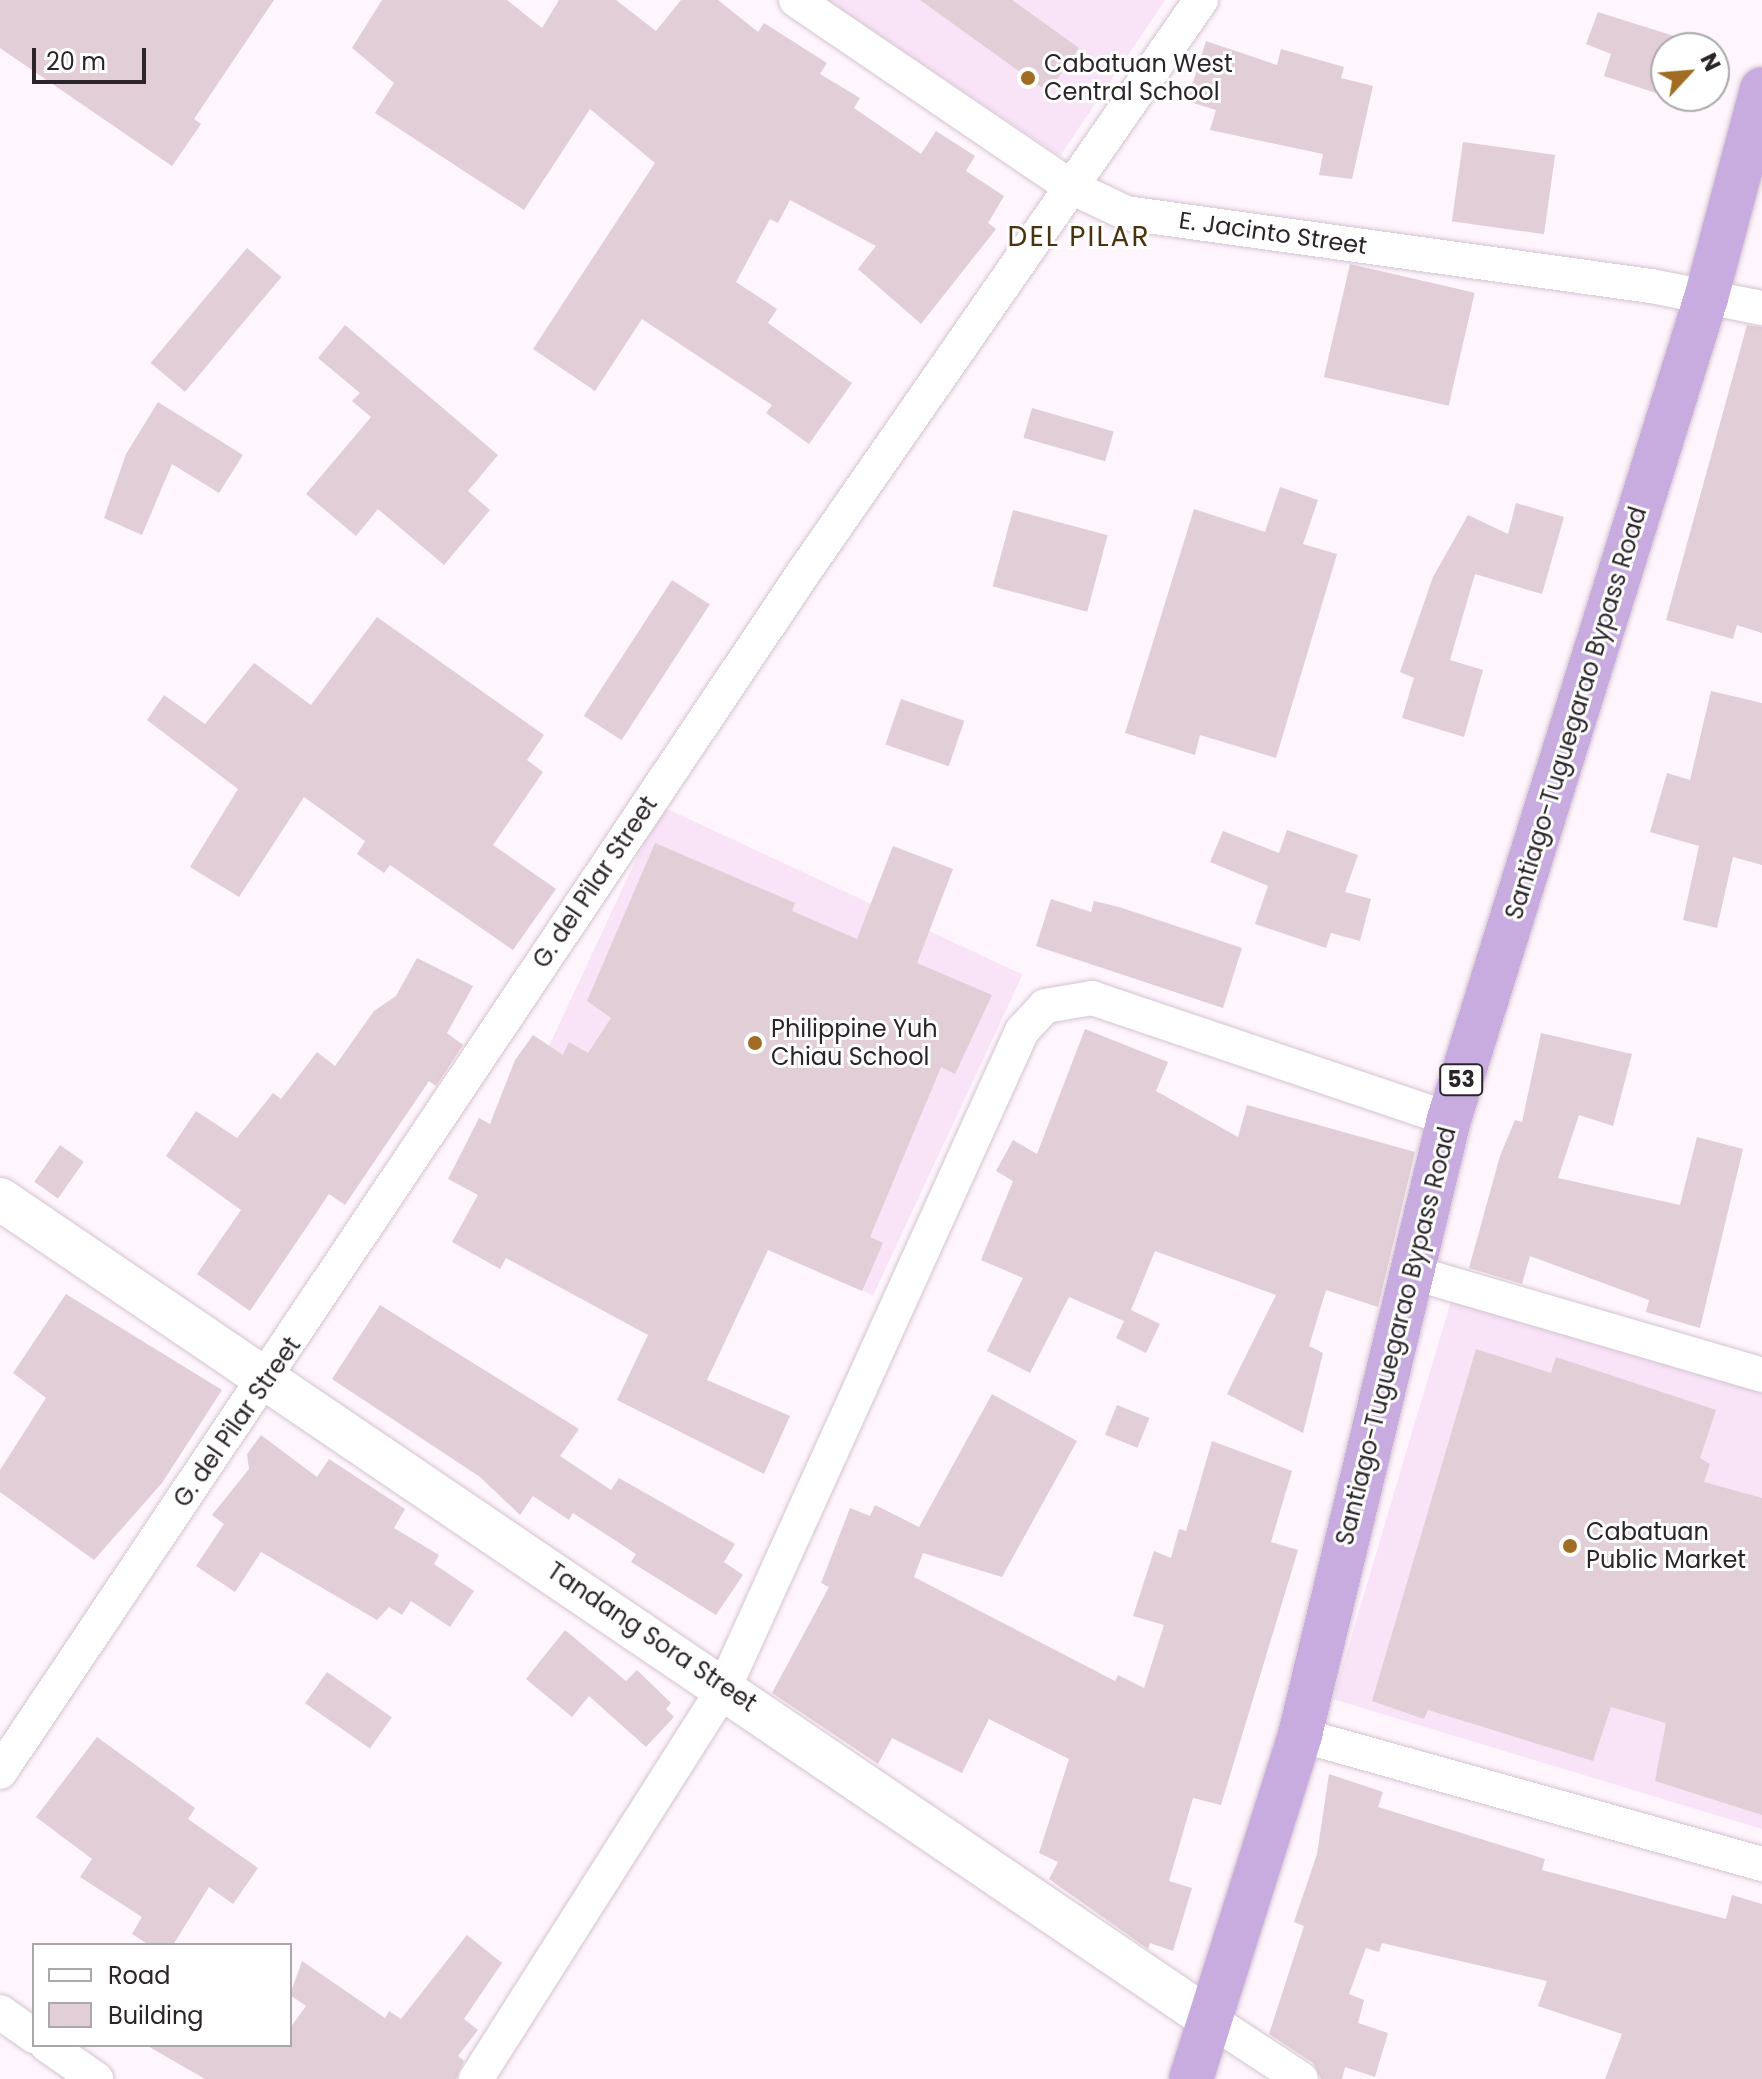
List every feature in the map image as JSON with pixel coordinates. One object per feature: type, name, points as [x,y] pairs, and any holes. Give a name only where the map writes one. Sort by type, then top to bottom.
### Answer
[{"type":"highway","name":"Santiago-Tuguegarao Bypass Road","points":[[1191,2079],[1300,1735],[1407,1271],[1449,1119],[1706,298],[1762,89]]},
{"type":"street","name":"E. Jacinto Street","points":[[796,0],[1073,188],[1126,213],[1762,308]]},
{"type":"street","name":"G. del Pilar Street","points":[[0,1772],[267,1381],[779,608],[1201,0]]},
{"type":"street","points":[[476,2079],[725,1686],[1022,1031],[1045,1006],[1092,998],[1449,1119]]},
{"type":"street","name":"Tandang Sora Street","points":[[0,1199],[725,1686],[1301,2079]]},
{"type":"street","points":[[1407,1271],[1762,1375]]},
{"type":"street","points":[[1300,1735],[1762,1864]]},
{"type":"street","points":[[0,2012],[32,2035]]},
{"type":"street","points":[[50,2047],[96,2079]]},
{"type":"shaded area","name":"Cabatuan West Central School","points":[[827,0],[1165,0],[1060,156]]},
{"type":"shaded area","name":"Philippine Yuh Chiau School","points":[[661,806],[1023,975],[873,1295],[511,1127]]},
{"type":"shaded area","name":"Cabatuan Public Market","points":[[1451,1301],[1762,1393],[1762,1829],[1333,1699]]},
{"type":"building","points":[[0,0],[274,0],[194,119],[201,124],[172,166],[0,48]]},
{"type":"building","points":[[382,0],[507,0],[542,28],[559,0],[616,0],[656,31],[681,0],[718,0],[758,32],[764,23],[827,63],[820,74],[860,98],[854,108],[921,154],[936,131],[975,156],[966,171],[1004,196],[988,223],[996,229],[921,324],[858,269],[876,246],[790,200],[778,223],[770,219],[736,282],[777,309],[768,323],[852,383],[809,444],[766,413],[772,405],[642,319],[595,391],[533,349],[655,163],[590,109],[524,210],[375,113],[394,83],[352,48]]},
{"type":"building","points":[[920,0],[1012,0],[1079,48],[1048,92]]},
{"type":"building","points":[[1598,12],[1661,32],[1650,32],[1650,91],[1604,76],[1611,54],[1586,44]]},
{"type":"building","points":[[1206,41],[1277,65],[1281,49],[1344,67],[1341,78],[1373,86],[1352,179],[1319,175],[1323,154],[1210,130],[1216,110],[1187,101]]},
{"type":"building","points":[[1463,142],[1555,155],[1544,234],[1452,221]]},
{"type":"building","points":[[247,248],[281,277],[185,392],[151,363]]},
{"type":"building","points":[[1350,264],[1475,293],[1449,406],[1324,377]]},
{"type":"building","points":[[345,325],[498,455],[468,491],[490,510],[444,565],[378,509],[356,536],[306,494],[371,417],[352,401],[360,393],[318,358]]},
{"type":"building","points":[[1747,325],[1762,327],[1762,633],[1737,625],[1733,639],[1666,620]]},
{"type":"building","points":[[158,402],[243,455],[219,493],[172,464],[142,535],[104,518],[126,454]]},
{"type":"building","points":[[1032,408],[1114,431],[1105,461],[1023,438]]},
{"type":"building","points":[[1280,487],[1318,500],[1303,544],[1337,554],[1276,758],[1200,735],[1195,755],[1125,733],[1194,509],[1265,532]]},
{"type":"building","points":[[1516,503],[1564,517],[1542,594],[1475,574],[1450,660],[1483,670],[1464,737],[1402,718],[1414,678],[1400,672],[1433,577],[1468,515],[1508,534]]},
{"type":"building","points":[[1013,510],[1108,535],[1087,612],[993,586]]},
{"type":"building","points":[[672,580],[710,605],[622,740],[584,716]]},
{"type":"building","points":[[377,617],[544,735],[527,760],[543,772],[493,845],[556,889],[513,950],[390,865],[384,873],[357,854],[365,841],[304,797],[239,897],[190,867],[238,789],[147,720],[164,695],[205,724],[254,663],[311,705]]},
{"type":"building","points":[[1711,691],[1762,703],[1762,865],[1733,857],[1717,928],[1683,920],[1699,846],[1650,832],[1667,773],[1690,780]]},
{"type":"building","points":[[901,699],[964,721],[949,766],[885,744]]},
{"type":"building","points":[[1287,830],[1358,855],[1345,892],[1371,899],[1360,941],[1331,933],[1326,948],[1255,924],[1268,886],[1210,862],[1223,831],[1279,853]]},
{"type":"building","name":"Philippine Yuh Chiau School","points":[[655,843],[795,903],[792,911],[857,939],[893,846],[953,869],[917,963],[992,995],[955,1074],[941,1067],[870,1237],[883,1243],[862,1291],[768,1250],[707,1380],[790,1416],[764,1474],[617,1400],[648,1335],[506,1258],[500,1269],[452,1242],[478,1195],[448,1179],[479,1118],[490,1124],[515,1060],[533,1035],[563,1055],[569,1042],[588,1053],[611,1018],[587,1001]]},
{"type":"building","points":[[1051,899],[1091,912],[1094,901],[1119,907],[1242,948],[1223,1008],[1036,946]]},
{"type":"building","points":[[417,958],[473,986],[447,1033],[463,1045],[436,1086],[429,1081],[345,1205],[329,1194],[250,1311],[197,1274],[241,1210],[166,1156],[196,1111],[237,1138],[273,1093],[281,1099],[317,1052],[335,1066],[374,1011],[396,996]]},
{"type":"building","points":[[1085,1029],[1168,1062],[1156,1091],[1238,1137],[1247,1105],[1415,1152],[1378,1307],[1326,1290],[1309,1346],[1323,1353],[1303,1433],[1227,1394],[1276,1295],[1155,1251],[1131,1310],[1160,1324],[1146,1353],[1116,1338],[1124,1321],[1069,1297],[1030,1373],[987,1351],[1023,1278],[981,1260],[1013,1181],[996,1171],[1013,1140],[1037,1154]]},
{"type":"building","points":[[1541,1033],[1632,1054],[1613,1126],[1579,1115],[1558,1178],[1680,1205],[1697,1137],[1743,1149],[1700,1328],[1646,1312],[1649,1300],[1530,1256],[1522,1284],[1469,1268],[1500,1156],[1515,1120],[1522,1122]]},
{"type":"building","points":[[60,1145],[84,1162],[58,1198],[34,1182]]},
{"type":"building","points":[[66,1294],[222,1390],[162,1483],[94,1560],[0,1492],[0,1470],[46,1398],[13,1373]]},
{"type":"building","points":[[380,1305],[579,1429],[560,1456],[611,1490],[619,1478],[735,1544],[724,1562],[743,1575],[716,1615],[631,1562],[636,1554],[573,1513],[569,1520],[533,1496],[520,1515],[480,1477],[332,1379]]},
{"type":"building","name":"Cabatuan Public Market","points":[[1476,1349],[1551,1373],[1556,1357],[1716,1410],[1700,1458],[1710,1464],[1704,1482],[1762,1498],[1762,1815],[1655,1781],[1666,1723],[1611,1707],[1593,1761],[1428,1710],[1424,1719],[1372,1701]]},
{"type":"building","points":[[992,1394],[1077,1441],[1002,1577],[923,1553],[914,1577],[1115,1681],[1118,1675],[1144,1688],[1164,1625],[1133,1616],[1154,1551],[1171,1558],[1179,1529],[1186,1531],[1212,1441],[1292,1471],[1271,1542],[1298,1550],[1221,1805],[1193,1798],[1169,1881],[1192,1888],[1173,1951],[1150,1943],[1148,1949],[1049,1879],[1058,1862],[1039,1853],[1069,1759],[989,1719],[962,1773],[892,1738],[878,1764],[772,1693],[829,1587],[821,1583],[850,1508],[870,1516],[875,1505],[919,1527]]},
{"type":"building","points":[[1117,1405],[1149,1418],[1137,1448],[1105,1435]]},
{"type":"building","points":[[261,1435],[317,1477],[329,1459],[405,1509],[394,1528],[439,1555],[434,1564],[474,1591],[450,1627],[411,1601],[402,1615],[389,1607],[377,1620],[261,1552],[235,1592],[196,1566],[224,1524],[212,1515],[249,1469],[247,1454]]},
{"type":"building","points":[[565,1630],[626,1681],[637,1670],[671,1703],[666,1709],[674,1717],[646,1747],[589,1696],[572,1717],[526,1679]]},
{"type":"building","points":[[327,1672],[392,1717],[370,1748],[305,1703]]},
{"type":"building","points":[[97,1737],[195,1808],[188,1819],[258,1868],[233,1904],[209,1887],[174,1943],[146,1943],[132,1934],[142,1917],[80,1877],[92,1859],[36,1817]]},
{"type":"building","points":[[1329,1774],[1383,1792],[1378,1807],[1545,1859],[1542,1870],[1726,1919],[1732,1895],[1762,1904],[1762,2079],[1605,2079],[1622,2034],[1538,2006],[1547,1981],[1382,1943],[1379,1952],[1366,1948],[1349,1994],[1364,2000],[1358,2023],[1388,2033],[1375,2077],[1345,2067],[1342,2079],[1321,2079],[1313,2063],[1269,2034],[1304,1926],[1294,1922],[1317,1854]]},
{"type":"building","points":[[467,1935],[502,1963],[464,2019],[478,2030],[458,2056],[464,2061],[456,2079],[205,2079],[149,2047],[292,2047],[292,2025],[306,2006],[292,1996],[302,1961],[385,2018],[389,2011],[401,2019]]},
{"type":"place","name":"Cabatuan West Central School","points":[[1028,78]]},
{"type":"place","name":"Philippine Yuh Chiau School","points":[[755,1043]]},
{"type":"place","name":"Cabatuan Public Market","points":[[1570,1546]]},
{"type":"district","name":"DEL PILAR","points":[[1079,237]]}]
